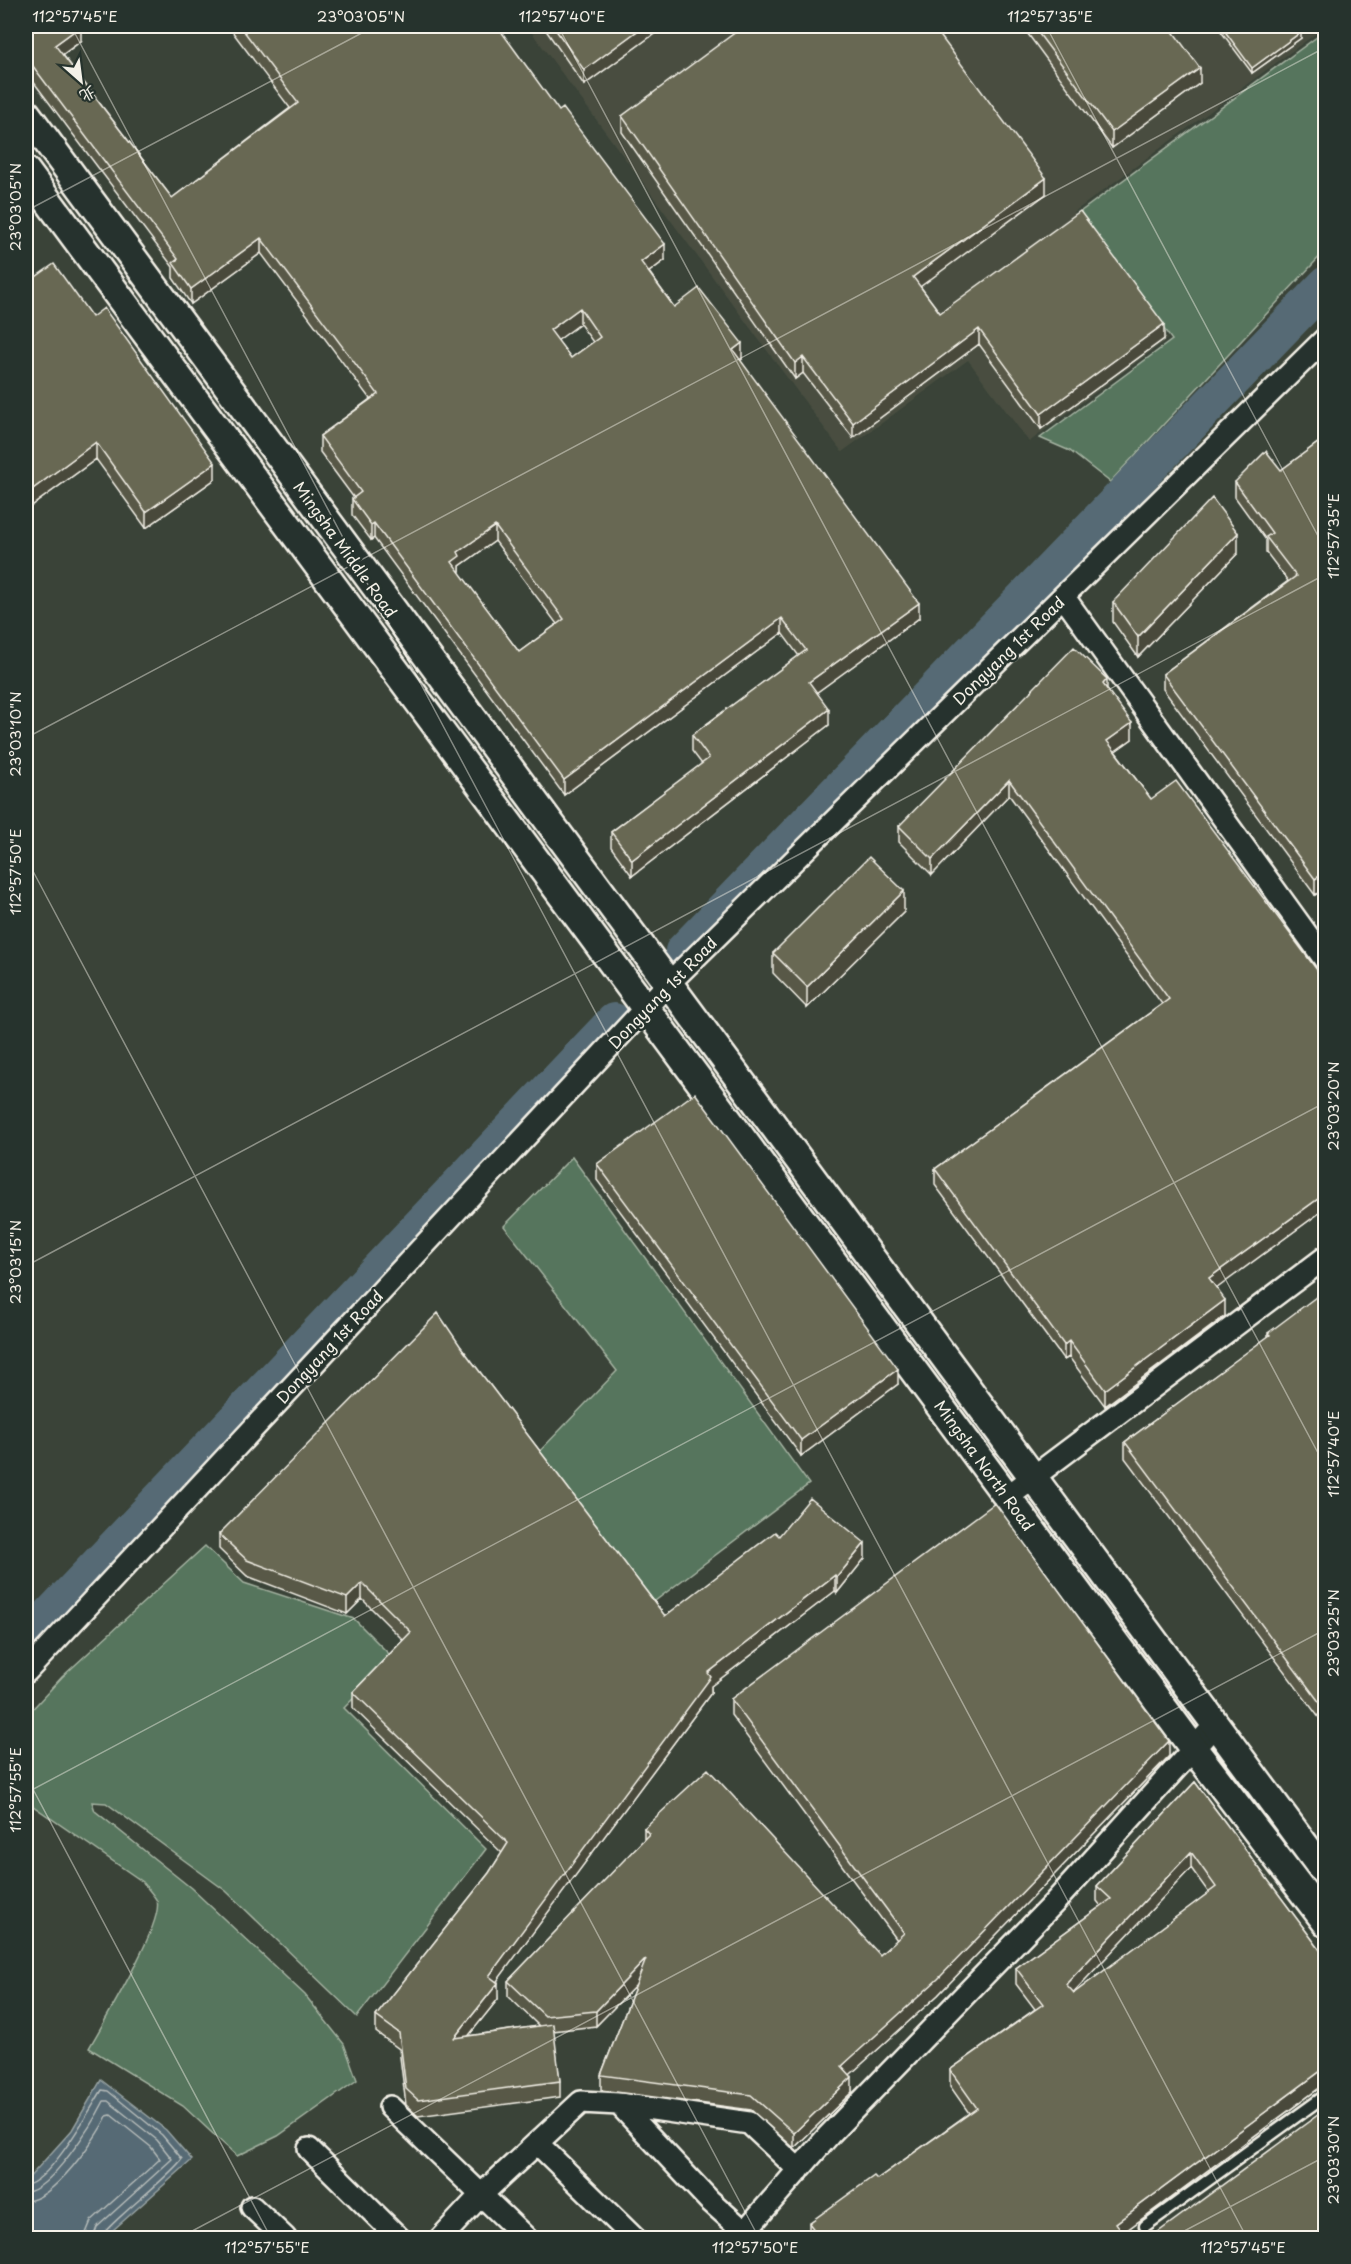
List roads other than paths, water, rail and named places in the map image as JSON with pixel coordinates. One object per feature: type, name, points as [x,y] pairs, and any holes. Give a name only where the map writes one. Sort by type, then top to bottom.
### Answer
[{"type":"street","name":"Mingsha Middle Road","points":[[26,113],[667,985]]},
{"type":"street","name":"Mingsha Middle Road","points":[[26,171],[646,1007]]},
{"type":"street","name":"Dongyang 1st Road","points":[[26,1672],[667,985],[1326,338]]},
{"type":"street","points":[[1063,596],[1326,961]]},
{"type":"street","name":"Mingsha North Road","points":[[667,985],[1326,1874]]},
{"type":"street","name":"Mingsha North Road","points":[[646,1007],[1193,1748],[1326,1922]]},
{"type":"street","points":[[1008,1496],[1326,1257]]},
{"type":"street","points":[[619,2104],[742,2235],[829,2135],[1054,1903],[1215,1725]]},
{"type":"street","points":[[441,2238],[481,2195],[581,2102],[619,2104],[749,2123],[799,2170]]},
{"type":"street","points":[[390,2107],[526,2238]]},
{"type":"street","points":[[537,2143],[634,2238]]},
{"type":"street","points":[[309,2149],[399,2238]]},
{"type":"street","points":[[252,2206],[285,2238]]},
{"type":"lane","points":[[1145,2226],[1326,2095]]},
{"type":"water","points":[[101,2080],[166,2130],[192,2160],[104,2238],[26,2238],[26,2181],[72,2130]]},
{"type":"waterway","points":[[683,951],[1326,284]]},
{"type":"waterway","points":[[26,1640],[614,1021]]}]
